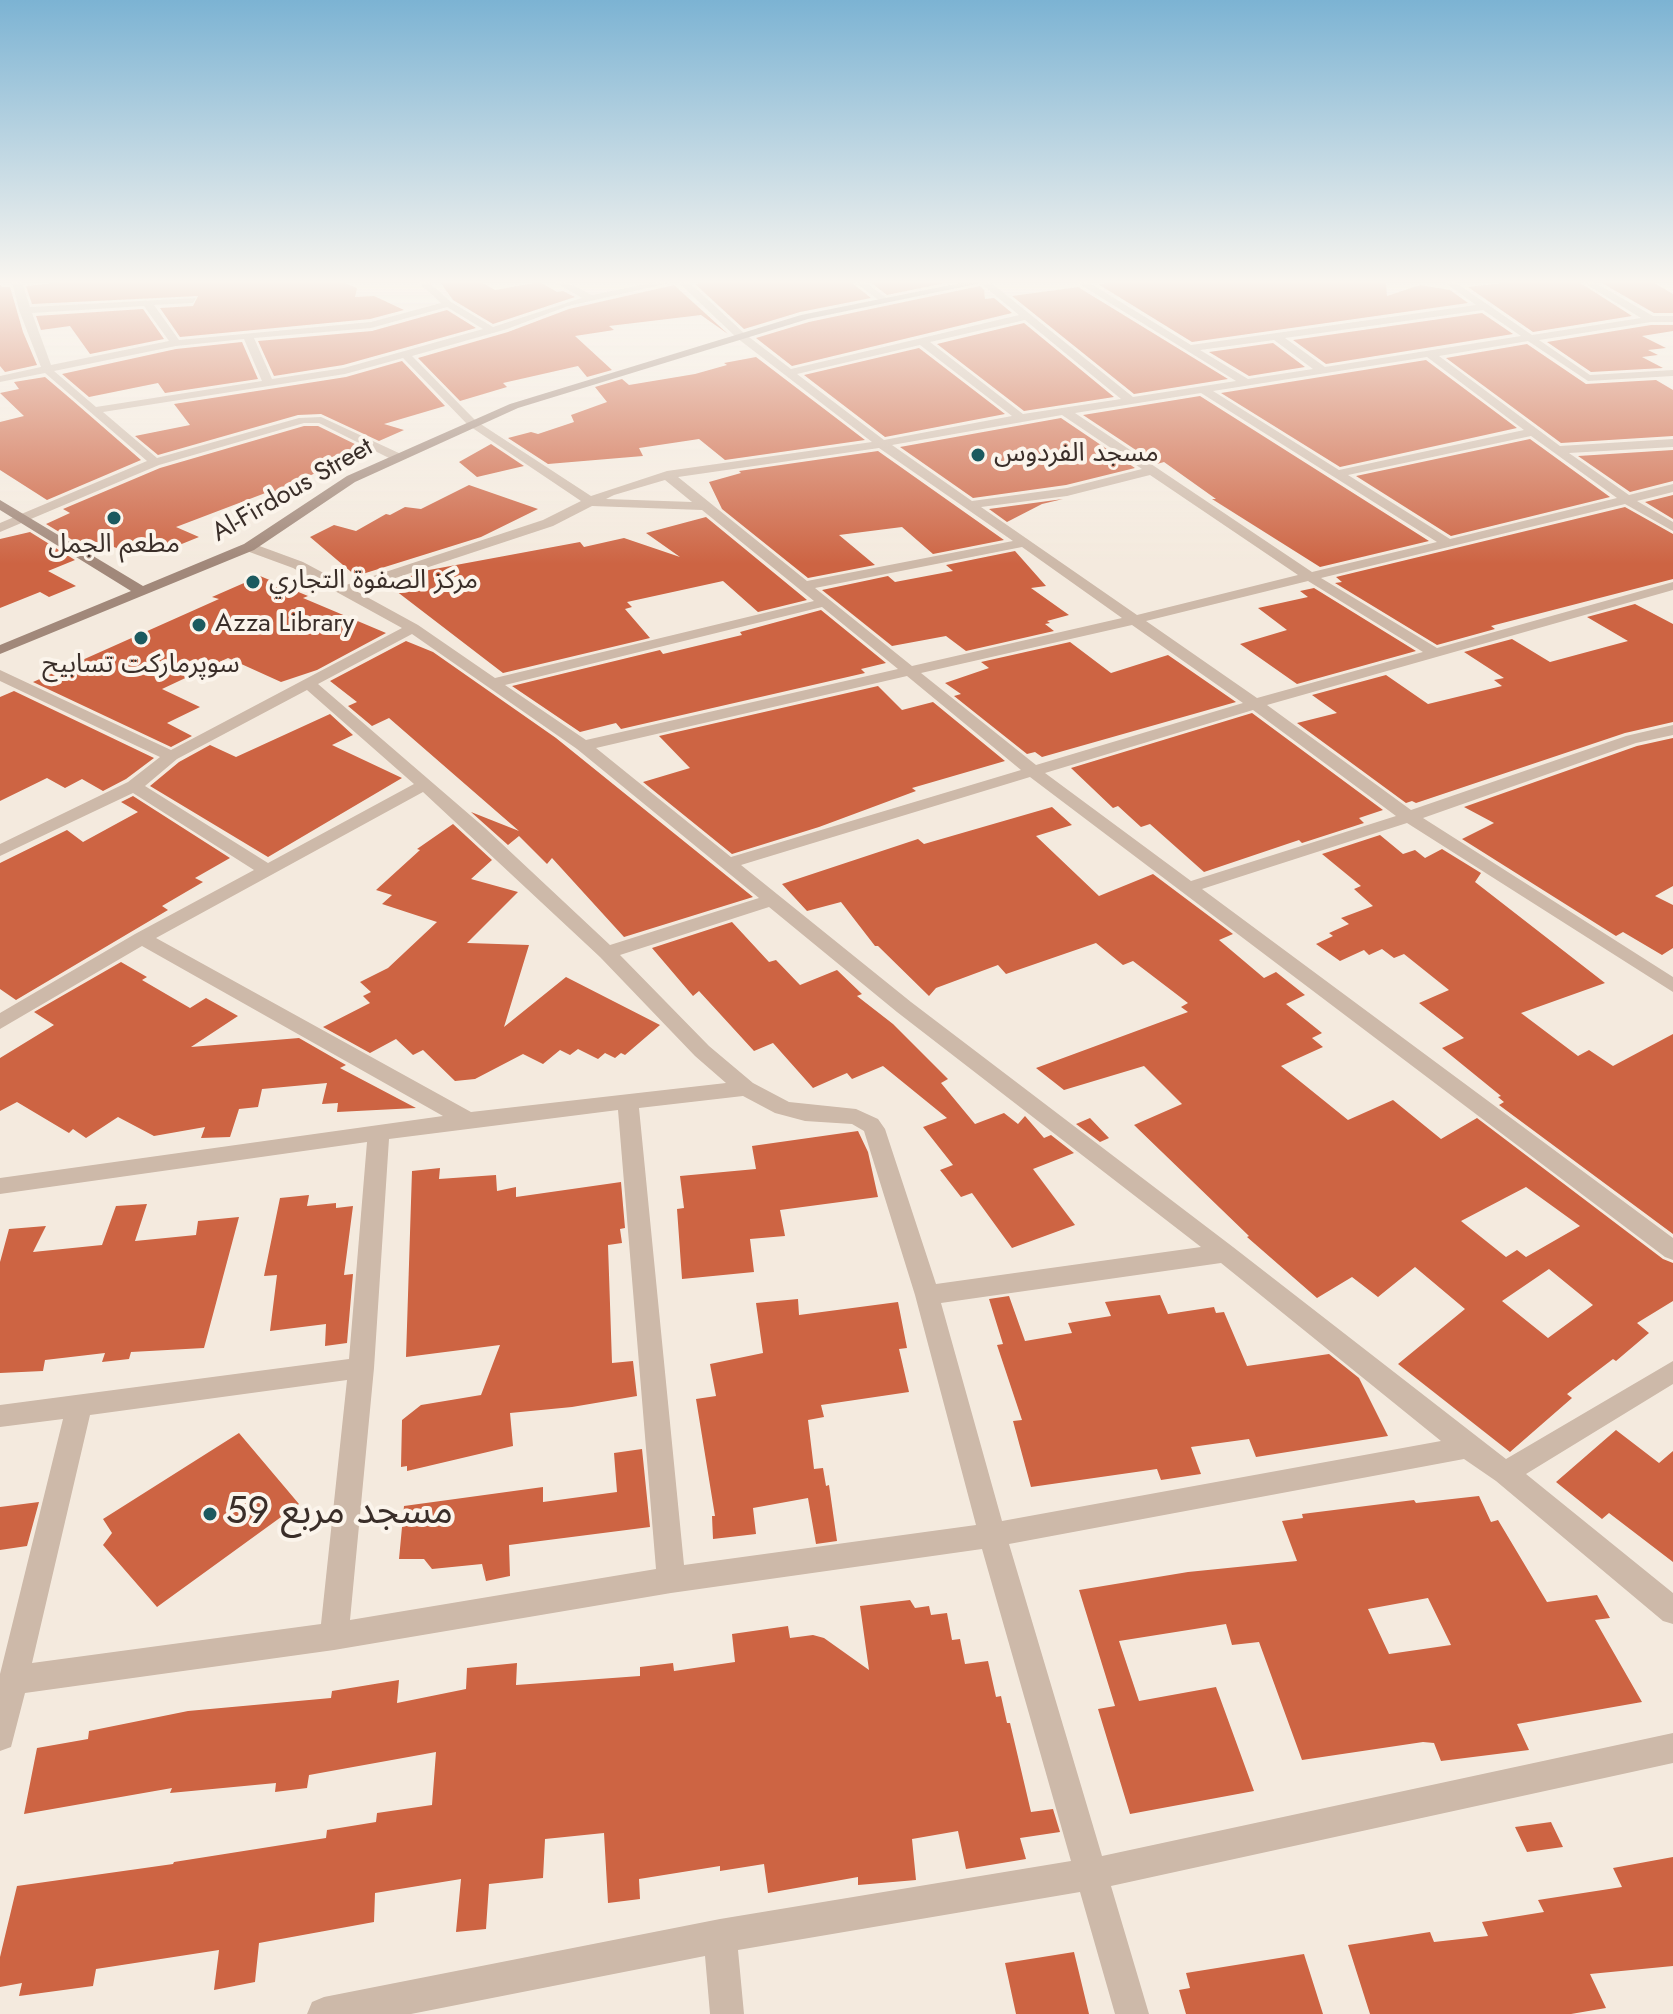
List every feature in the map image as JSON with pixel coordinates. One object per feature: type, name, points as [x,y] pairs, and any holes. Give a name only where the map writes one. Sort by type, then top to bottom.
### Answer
[{"type":"street","points":[[54,376],[155,462]]},
{"type":"street","points":[[265,376],[269,384]]},
{"type":"street","points":[[96,410],[316,376]]},
{"type":"street","points":[[426,376],[472,423],[591,502],[705,506]]},
{"type":"street","name":"Al-Firdous Street","points":[[0,650],[249,547],[351,479],[472,423],[548,394],[608,376]]},
{"type":"street","points":[[796,376],[882,444],[1255,704],[1409,817],[1673,986]]},
{"type":"street","points":[[967,376],[1021,418]]},
{"type":"street","points":[[1099,376],[1131,401]]},
{"type":"street","points":[[1235,376],[1245,382]]},
{"type":"street","points":[[346,590],[548,523],[633,483],[667,475],[882,444],[1021,418],[1288,376]]},
{"type":"street","points":[[1459,376],[1627,500],[1673,527]]},
{"type":"street","points":[[1585,376],[1622,376]]},
{"type":"street","points":[[1202,389],[1448,543]]},
{"type":"street","points":[[1064,411],[1310,577],[1433,652]]},
{"type":"street","points":[[0,528],[155,462],[312,419],[321,420],[397,457]]},
{"type":"street","points":[[1340,473],[1533,432]]},
{"type":"street","points":[[1557,450],[1673,443]]},
{"type":"street","points":[[971,505],[1067,492],[1149,471]]},
{"type":"street","points":[[667,475],[1034,772],[1673,1251]]},
{"type":"street","points":[[583,746],[1133,620],[1673,488]]},
{"type":"street","points":[[0,504],[143,592]]},
{"type":"street","points":[[803,586],[1024,543]]},
{"type":"street","points":[[249,547],[298,565],[413,628],[583,746],[904,1007],[1225,1253],[1468,1447],[1505,1473],[1673,1611]]},
{"type":"street","points":[[729,863],[1255,704],[1673,586]]},
{"type":"street","points":[[492,683],[822,603]]},
{"type":"street","points":[[0,851],[134,786],[171,756],[413,628]]},
{"type":"street","points":[[0,675],[171,756]]},
{"type":"street","points":[[308,683],[607,953],[702,1051],[746,1088],[783,1108],[856,1117],[874,1129],[927,1295],[992,1535],[1132,2014]]},
{"type":"street","points":[[1187,888],[1409,817],[1632,739],[1673,730]]},
{"type":"street","points":[[0,1022],[142,938],[424,785]]},
{"type":"street","points":[[134,786],[267,870]]},
{"type":"street","points":[[607,953],[772,900]]},
{"type":"street","points":[[142,938],[468,1120]]},
{"type":"street","points":[[0,1186],[468,1120],[746,1088]]},
{"type":"street","points":[[628,1100],[671,1580]]},
{"type":"street","points":[[334,1636],[361,1368],[378,1135]]},
{"type":"street","points":[[927,1295],[1225,1253]]},
{"type":"street","points":[[0,1416],[361,1368]]},
{"type":"street","points":[[1505,1473],[1673,1371]]},
{"type":"street","points":[[0,1736],[79,1405]]},
{"type":"street","points":[[13,1680],[334,1636],[671,1580],[992,1535],[1468,1447]]},
{"type":"street","points":[[324,2014],[720,1936],[1092,1874],[1673,1748]]},
{"type":"street","points":[[720,1936],[727,2014]]},
{"type":"building","points":[[64,376],[257,376],[258,379],[165,393],[158,383],[89,397]]},
{"type":"building","points":[[416,376],[445,406],[384,424],[404,430],[379,441],[321,414],[298,415],[158,455],[135,436],[190,425],[174,404],[346,377]]},
{"type":"building","points":[[436,376],[534,376],[503,383],[507,387],[460,401]]},
{"type":"building","points":[[683,376],[781,376],[865,440],[725,460],[699,439],[639,448],[643,456],[548,464],[508,438],[531,432],[538,434],[574,422],[571,415],[607,402],[595,387],[622,379],[629,385]]},
{"type":"building","points":[[805,376],[955,376],[1005,414],[885,437]]},
{"type":"building","points":[[979,376],[1088,376],[1114,397],[1024,411]]},
{"type":"building","points":[[1112,376],[1223,376],[1228,379],[1134,394]]},
{"type":"building","points":[[1327,376],[1447,376],[1517,428],[1340,467],[1221,393]]},
{"type":"building","points":[[1470,376],[1574,376],[1586,384],[1656,380],[1673,390],[1673,436],[1561,443]]},
{"type":"building","points":[[45,377],[141,460],[47,500],[0,470],[0,422],[24,416],[0,393],[19,389],[14,382]]},
{"type":"building","points":[[1200,396],[1429,541],[1320,567],[1212,499],[1216,499],[1164,462],[1157,464],[1083,415]]},
{"type":"building","points":[[1061,418],[1135,468],[1066,485],[973,498],[900,447]]},
{"type":"building","points":[[304,426],[318,426],[363,448],[275,494],[268,492],[176,527],[199,537],[152,556],[138,550],[131,553],[111,546],[94,553],[46,524],[70,513],[63,509],[160,468]]},
{"type":"building","points":[[1530,439],[1610,497],[1451,536],[1356,476]]},
{"type":"building","points":[[491,444],[524,466],[477,477],[459,462]]},
{"type":"building","points":[[1673,450],[1673,481],[1630,492],[1578,456]]},
{"type":"building","points":[[878,451],[1004,540],[933,554],[902,527],[839,535],[875,565],[808,578],[722,509],[709,482],[741,473],[739,471]]},
{"type":"building","points":[[469,485],[538,509],[481,537],[356,576],[310,537],[334,525],[356,531],[386,514],[405,507],[421,509]]},
{"type":"building","points":[[1673,495],[1673,519],[1645,502]]},
{"type":"building","points":[[1063,499],[1042,504],[1007,522],[989,509]]},
{"type":"building","points":[[1625,507],[1673,534],[1673,579],[1491,626],[1495,629],[1437,645],[1335,583],[1342,582],[1336,577]]},
{"type":"building","points":[[706,517],[807,600],[758,612],[723,581],[627,602],[632,607],[625,609],[650,638],[503,673],[387,584],[429,570],[580,542],[584,547],[624,538],[680,557],[646,533]]},
{"type":"building","points":[[30,532],[75,560],[48,571],[76,586],[49,597],[40,592],[0,608],[0,539]]},
{"type":"building","points":[[1015,551],[1046,586],[1031,588],[1069,615],[1047,621],[1050,623],[1045,624],[1054,631],[966,651],[946,636],[892,646],[822,590],[888,576],[895,582],[953,571],[946,565]]},
{"type":"building","points":[[260,576],[386,633],[317,670],[281,682],[228,658],[162,689],[200,707],[167,723],[192,736],[171,747],[33,682],[219,599],[212,597]]},
{"type":"building","points":[[1314,588],[1416,651],[1297,684],[1240,644],[1287,630],[1258,608],[1308,597],[1300,591]]},
{"type":"building","points":[[1635,604],[1673,624],[1673,722],[1625,733],[1416,803],[1406,803],[1297,723],[1337,713],[1312,695],[1386,675],[1428,704],[1502,686],[1494,680],[1504,678],[1464,652],[1512,639],[1550,662],[1628,641],[1587,617]]},
{"type":"building","points":[[821,610],[886,663],[861,669],[865,673],[621,729],[616,723],[580,732],[512,686],[660,650],[663,654],[742,635],[740,632]]},
{"type":"building","points":[[406,641],[433,652],[556,738],[753,897],[624,937],[552,858],[547,864],[519,836],[508,845],[471,812],[519,831],[389,718],[372,726],[348,706],[357,702],[330,681]]},
{"type":"building","points":[[1070,642],[1111,673],[1168,655],[1236,702],[1042,757],[1035,752],[1027,754],[954,696],[961,694],[945,683],[989,668],[981,662]]},
{"type":"building","points":[[878,686],[902,710],[933,702],[1005,761],[912,788],[916,791],[819,827],[732,854],[643,782],[690,768],[659,736]]},
{"type":"building","points":[[14,691],[154,758],[126,779],[103,791],[82,779],[65,788],[47,778],[0,801],[0,697]]},
{"type":"building","points":[[1252,713],[1383,810],[1359,818],[1364,823],[1302,843],[1299,840],[1204,872],[1150,824],[1141,827],[1118,806],[1113,808],[1071,768]]},
{"type":"building","points":[[330,714],[353,735],[332,745],[402,778],[268,857],[150,786],[179,762],[210,745],[236,757]]},
{"type":"building","points":[[1673,738],[1673,886],[1655,896],[1673,905],[1673,948],[1662,955],[1623,932],[1616,936],[1462,839],[1494,823],[1464,807],[1637,746]]},
{"type":"building","points":[[133,796],[230,858],[195,878],[203,882],[162,906],[168,910],[16,1000],[0,989],[0,863],[67,830],[83,842],[138,812],[121,802]]},
{"type":"building","points":[[1052,807],[1072,825],[1036,836],[1099,896],[1153,874],[1233,934],[1219,940],[1264,978],[1276,972],[1305,995],[1286,1004],[1322,1033],[1312,1038],[1323,1047],[1281,1066],[1348,1120],[1393,1100],[1441,1139],[1477,1118],[1663,1259],[1673,1263],[1673,1301],[1637,1323],[1649,1333],[1616,1361],[1613,1359],[1567,1394],[1572,1398],[1510,1452],[1398,1364],[1465,1309],[1415,1267],[1378,1297],[1352,1277],[1317,1298],[1247,1237],[1134,1125],[1182,1104],[1144,1066],[1064,1090],[1036,1068],[1188,1012],[1181,1007],[1188,1003],[1133,961],[1123,965],[1096,943],[1006,974],[998,965],[936,988],[929,996],[875,946],[841,902],[807,911],[782,884],[918,839],[924,844]],"holes":[[[1526,1187],[1580,1226],[1526,1257],[1517,1250],[1506,1257],[1461,1221]],[[1549,1269],[1593,1305],[1548,1338],[1502,1301]]]},
{"type":"building","points":[[453,824],[492,860],[471,879],[518,892],[467,943],[529,945],[504,1027],[566,977],[660,1025],[625,1055],[621,1053],[615,1058],[605,1053],[598,1059],[578,1049],[570,1055],[560,1050],[543,1064],[523,1054],[475,1079],[455,1081],[423,1050],[413,1055],[396,1039],[370,1053],[323,1027],[370,1003],[363,996],[371,992],[360,982],[388,968],[437,922],[382,904],[392,895],[376,890],[420,850],[417,849]]},
{"type":"building","points":[[1380,835],[1403,854],[1415,850],[1425,858],[1442,849],[1481,873],[1475,882],[1605,983],[1521,1013],[1578,1056],[1589,1050],[1613,1066],[1673,1034],[1673,1234],[1499,1105],[1504,1102],[1498,1097],[1501,1096],[1442,1048],[1464,1038],[1419,1003],[1449,990],[1404,954],[1394,958],[1382,949],[1369,955],[1364,950],[1340,961],[1316,944],[1333,936],[1329,933],[1349,924],[1341,918],[1373,906],[1354,889],[1361,886],[1322,854]]},
{"type":"building","points":[[732,922],[769,962],[776,960],[800,985],[837,970],[862,994],[857,996],[893,1024],[948,1079],[941,1083],[975,1124],[1004,1113],[1018,1124],[1025,1116],[1044,1138],[1051,1135],[1074,1153],[1033,1169],[1075,1225],[1012,1248],[972,1193],[961,1197],[940,1170],[953,1165],[923,1127],[947,1118],[883,1066],[852,1079],[847,1073],[813,1088],[773,1043],[754,1051],[699,991],[693,996],[652,948]]},
{"type":"building","points":[[121,962],[147,977],[142,980],[190,1008],[206,998],[238,1016],[191,1047],[299,1038],[346,1065],[340,1068],[416,1108],[337,1112],[338,1103],[322,1104],[327,1083],[262,1089],[258,1107],[239,1109],[230,1137],[201,1138],[205,1127],[154,1136],[118,1117],[86,1138],[73,1129],[69,1133],[17,1102],[0,1111],[0,1058],[54,1025],[34,1012]]},
{"type":"building","points":[[1090,1118],[1109,1138],[1100,1142],[1076,1124]]},
{"type":"building","points":[[858,1131],[868,1152],[878,1197],[780,1210],[785,1236],[750,1239],[754,1272],[682,1279],[677,1209],[684,1208],[680,1176],[756,1169],[752,1146]]},
{"type":"building","points":[[440,1168],[439,1179],[496,1175],[497,1191],[516,1187],[516,1197],[621,1182],[625,1228],[620,1229],[622,1243],[608,1245],[612,1363],[633,1361],[637,1396],[510,1413],[513,1446],[407,1471],[407,1466],[401,1467],[402,1420],[421,1405],[481,1395],[500,1345],[406,1357],[412,1171]]},
{"type":"building","points":[[309,1195],[307,1206],[336,1203],[336,1208],[353,1206],[344,1275],[353,1274],[347,1343],[325,1346],[326,1324],[270,1331],[277,1275],[264,1276],[280,1198]]},
{"type":"building","points":[[147,1204],[135,1241],[196,1235],[198,1221],[239,1217],[204,1348],[131,1352],[129,1359],[102,1362],[105,1353],[45,1360],[43,1371],[0,1373],[0,1262],[9,1229],[46,1226],[33,1252],[102,1245],[116,1206]]},
{"type":"building","points":[[1160,1295],[1168,1314],[1214,1307],[1216,1313],[1224,1312],[1247,1366],[1329,1354],[1359,1378],[1388,1436],[1256,1457],[1249,1439],[1191,1447],[1201,1474],[1161,1480],[1157,1469],[1031,1487],[1013,1421],[1022,1420],[997,1345],[1003,1344],[989,1299],[1009,1296],[1025,1341],[1072,1333],[1068,1323],[1111,1316],[1105,1302]]},
{"type":"building","points":[[798,1299],[799,1315],[898,1302],[907,1348],[899,1349],[909,1392],[821,1405],[824,1417],[808,1420],[814,1469],[823,1468],[826,1486],[829,1485],[837,1541],[816,1544],[808,1498],[753,1508],[756,1534],[713,1539],[712,1516],[715,1516],[696,1399],[716,1396],[710,1364],[763,1353],[756,1303]]},
{"type":"building","points":[[1616,1430],[1659,1463],[1673,1451],[1673,1562],[1609,1513],[1602,1519],[1556,1482]]},
{"type":"building","points":[[239,1433],[299,1504],[157,1607],[103,1545],[112,1533],[103,1519]]},
{"type":"building","points":[[642,1449],[650,1527],[509,1545],[510,1576],[486,1581],[482,1564],[432,1569],[424,1559],[399,1559],[404,1506],[543,1487],[543,1502],[617,1492],[614,1453]]},
{"type":"building","points":[[1479,1496],[1491,1522],[1498,1520],[1547,1602],[1597,1595],[1610,1618],[1595,1620],[1642,1702],[1517,1724],[1529,1750],[1441,1761],[1434,1743],[1423,1742],[1302,1760],[1259,1642],[1232,1645],[1226,1624],[1119,1641],[1139,1701],[1216,1687],[1254,1791],[1130,1814],[1098,1709],[1115,1706],[1079,1590],[1188,1572],[1297,1561],[1282,1521],[1303,1518],[1302,1514],[1414,1500],[1416,1503]],"holes":[[[1428,1598],[1451,1645],[1389,1654],[1368,1609]]]},
{"type":"building","points":[[39,1502],[27,1546],[0,1550],[0,1507]]},
{"type":"building","points":[[910,1600],[915,1608],[929,1606],[931,1615],[947,1613],[952,1640],[960,1639],[965,1664],[988,1661],[996,1697],[1001,1696],[1007,1723],[1010,1723],[1031,1812],[1053,1809],[1060,1832],[1020,1838],[1026,1859],[966,1869],[958,1831],[912,1839],[916,1880],[858,1885],[858,1877],[768,1893],[764,1864],[720,1871],[720,1866],[639,1879],[640,1899],[608,1903],[604,1833],[545,1839],[543,1878],[489,1884],[486,1929],[456,1932],[461,1879],[375,1893],[374,1922],[259,1943],[255,1982],[214,1990],[219,1950],[96,1969],[93,1986],[19,1996],[22,1983],[0,1987],[0,1957],[17,1886],[326,1838],[327,1830],[376,1822],[377,1813],[432,1805],[436,1752],[309,1775],[307,1788],[275,1792],[276,1783],[170,1793],[172,1788],[24,1814],[37,1748],[88,1739],[89,1731],[188,1711],[331,1698],[332,1691],[399,1680],[397,1703],[466,1689],[467,1668],[517,1663],[516,1685],[640,1676],[640,1667],[673,1663],[674,1671],[735,1662],[732,1634],[788,1626],[790,1638],[813,1635],[824,1638],[869,1670],[860,1606]]},
{"type":"building","points":[[1551,1822],[1563,1847],[1527,1852],[1515,1827]]},
{"type":"building","points":[[1673,1857],[1673,1966],[1590,1974],[1606,2008],[1571,2014],[1370,2014],[1348,1945],[1430,1932],[1434,1942],[1488,1936],[1482,1922],[1544,1912],[1538,1900],[1622,1887],[1613,1868]]},
{"type":"building","points":[[1074,1952],[1089,2014],[1016,2014],[1005,1963]]},
{"type":"building","points":[[1304,1954],[1323,2014],[1186,2014],[1179,1990],[1190,1988],[1186,1973]]},
{"type":"place","name":"مسجد الفردوس","points":[[978,455]]},
{"type":"place","name":"مطعم الجمل","points":[[114,518]]},
{"type":"place","name":"مركز الصفوة التجاري","points":[[253,582]]},
{"type":"place","name":"Azza Library","points":[[199,625]]},
{"type":"place","name":"سوپرمارکت تسابيح","points":[[141,638]]},
{"type":"place","name":"مسجد مربع 59","points":[[210,1514]]}]
